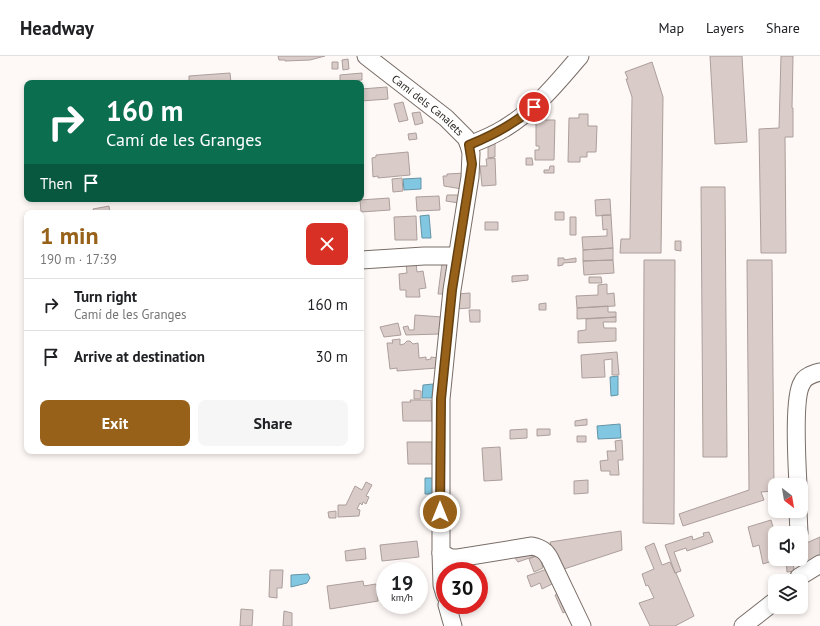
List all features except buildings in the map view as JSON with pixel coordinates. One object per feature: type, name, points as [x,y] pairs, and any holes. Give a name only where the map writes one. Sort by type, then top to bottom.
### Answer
[{"type":"street","name":"Camí dels Canalets","points":[[366,56],[460,130],[469,145],[472,164],[452,290],[441,399],[441,562]]},
{"type":"street","points":[[469,145],[493,135],[521,118],[534,107],[580,56]]},
{"type":"street","points":[[364,260],[424,256],[457,256]]},
{"type":"street","points":[[798,478],[797,419],[799,387],[803,380],[820,372]]},
{"type":"street","points":[[440,553],[451,558],[458,558],[532,546],[538,547],[547,554],[550,559],[582,626]]},
{"type":"street","points":[[805,574],[820,564]]},
{"type":"street","points":[[743,626],[768,606]]},
{"type":"street","points":[[450,614],[453,626]]},
{"type":"water","points":[[421,178],[421,189],[404,190],[403,179]]},
{"type":"water","points":[[429,215],[431,238],[422,238],[420,216]]},
{"type":"water","points":[[618,376],[618,395],[611,396],[610,377]]},
{"type":"water","points":[[433,384],[432,398],[422,398],[423,385]]},
{"type":"water","points":[[620,424],[621,438],[598,439],[597,426]]},
{"type":"water","points":[[425,478],[434,478],[434,494],[425,494]]},
{"type":"water","points":[[308,574],[310,578],[307,583],[291,587],[291,575]]},
{"type":"route","points":[[440,512],[441,399],[452,290],[472,164],[469,145],[506,128],[534,107]]}]
